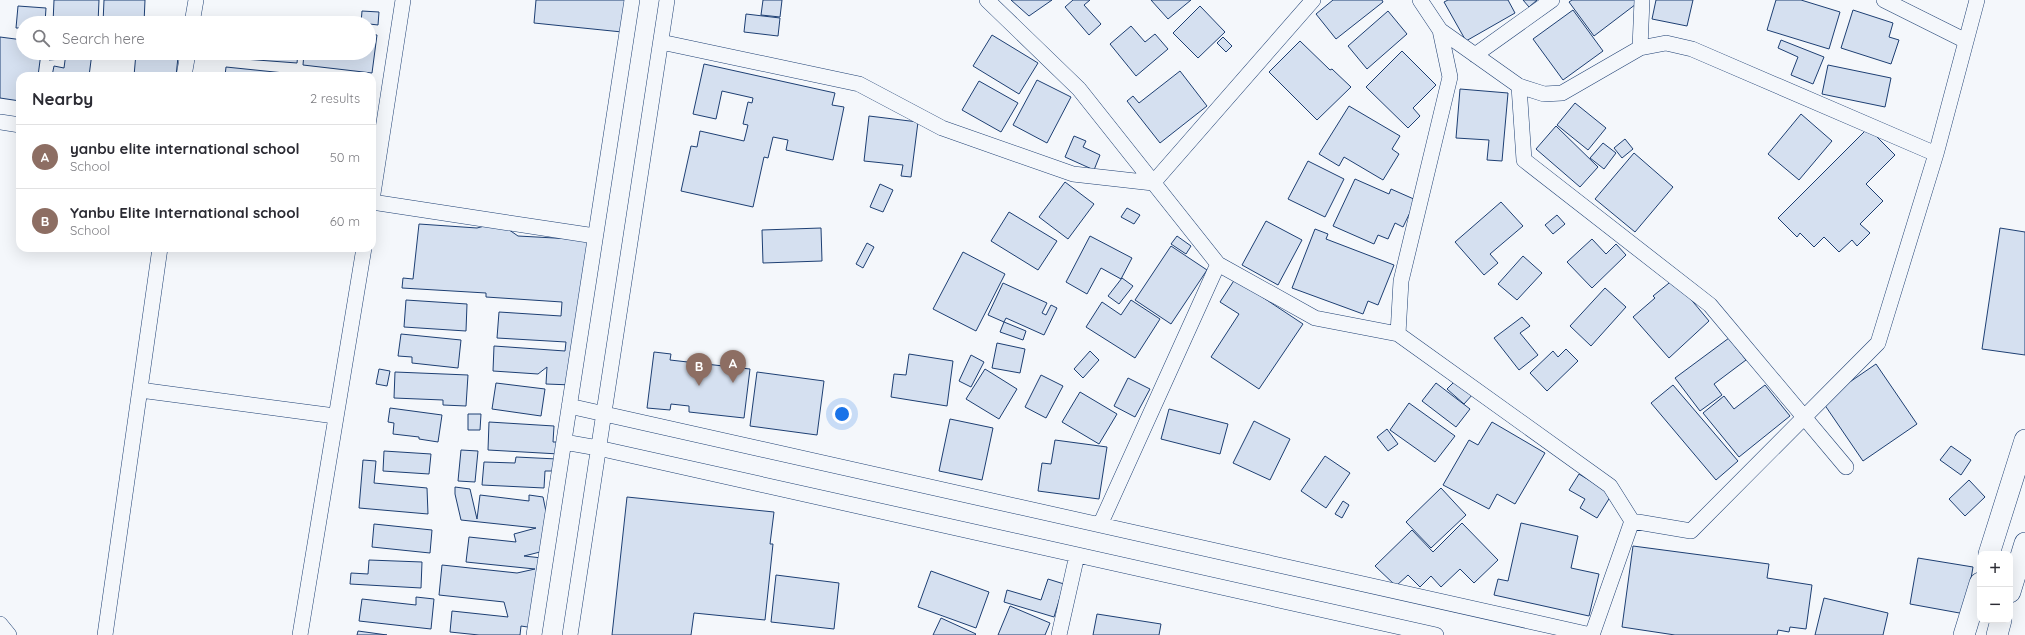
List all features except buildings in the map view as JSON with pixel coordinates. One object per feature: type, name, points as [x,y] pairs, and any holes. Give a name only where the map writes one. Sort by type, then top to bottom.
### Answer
[{"type":"main road","points":[[1990,551],[2025,440]]},
{"type":"main road","points":[[2012,587],[2025,543]]},
{"type":"main road","points":[[1964,635],[1979,587]]},
{"type":"main road","points":[[1997,635],[2000,623]]},
{"type":"street","points":[[193,16],[196,0]]},
{"type":"street","points":[[376,175],[403,0]]},
{"type":"street","points":[[534,635],[632,0]]},
{"type":"street","points":[[570,635],[667,0]]},
{"type":"street","points":[[987,0],[1079,89],[1218,264],[1315,318],[1398,334],[1610,486],[1632,521],[1691,531],[1878,343],[1936,154],[1977,0]]},
{"type":"street","points":[[1153,183],[1313,0]]},
{"type":"street","points":[[1420,0],[1440,30],[1519,86],[1544,94],[1562,93],[1640,48],[1666,43],[1692,49],[1936,154]]},
{"type":"street","points":[[1476,55],[1552,0]]},
{"type":"street","points":[[1640,48],[1642,0]]},
{"type":"street","points":[[1884,0],[1966,41]]},
{"type":"street","points":[[1398,334],[1401,281],[1450,77],[1440,30]]},
{"type":"street","points":[[661,42],[859,84],[942,128],[1073,174],[1153,183]]},
{"type":"street","points":[[185,72],[187,60]]},
{"type":"street","points":[[1519,86],[1524,160],[1710,305],[1846,466]]},
{"type":"street","points":[[0,122],[16,124]]},
{"type":"street","points":[[376,202],[596,236]]},
{"type":"street","points":[[105,635],[159,252]]},
{"type":"street","points":[[300,635],[363,252]]},
{"type":"street","points":[[1100,524],[1218,264]]},
{"type":"street","points":[[140,390],[335,416]]},
{"type":"street","points":[[569,406],[1592,635],[1632,521]]},
{"type":"street","points":[[564,442],[598,448],[1436,635]]},
{"type":"street","points":[[1059,635],[1077,555]]},
{"type":"street","points":[[0,624],[9,635]]},
{"type":"place","name":"yanbu elite international school","points":[[733,383]]},
{"type":"place","name":"Yanbu Elite International school","points":[[699,386]]}]
